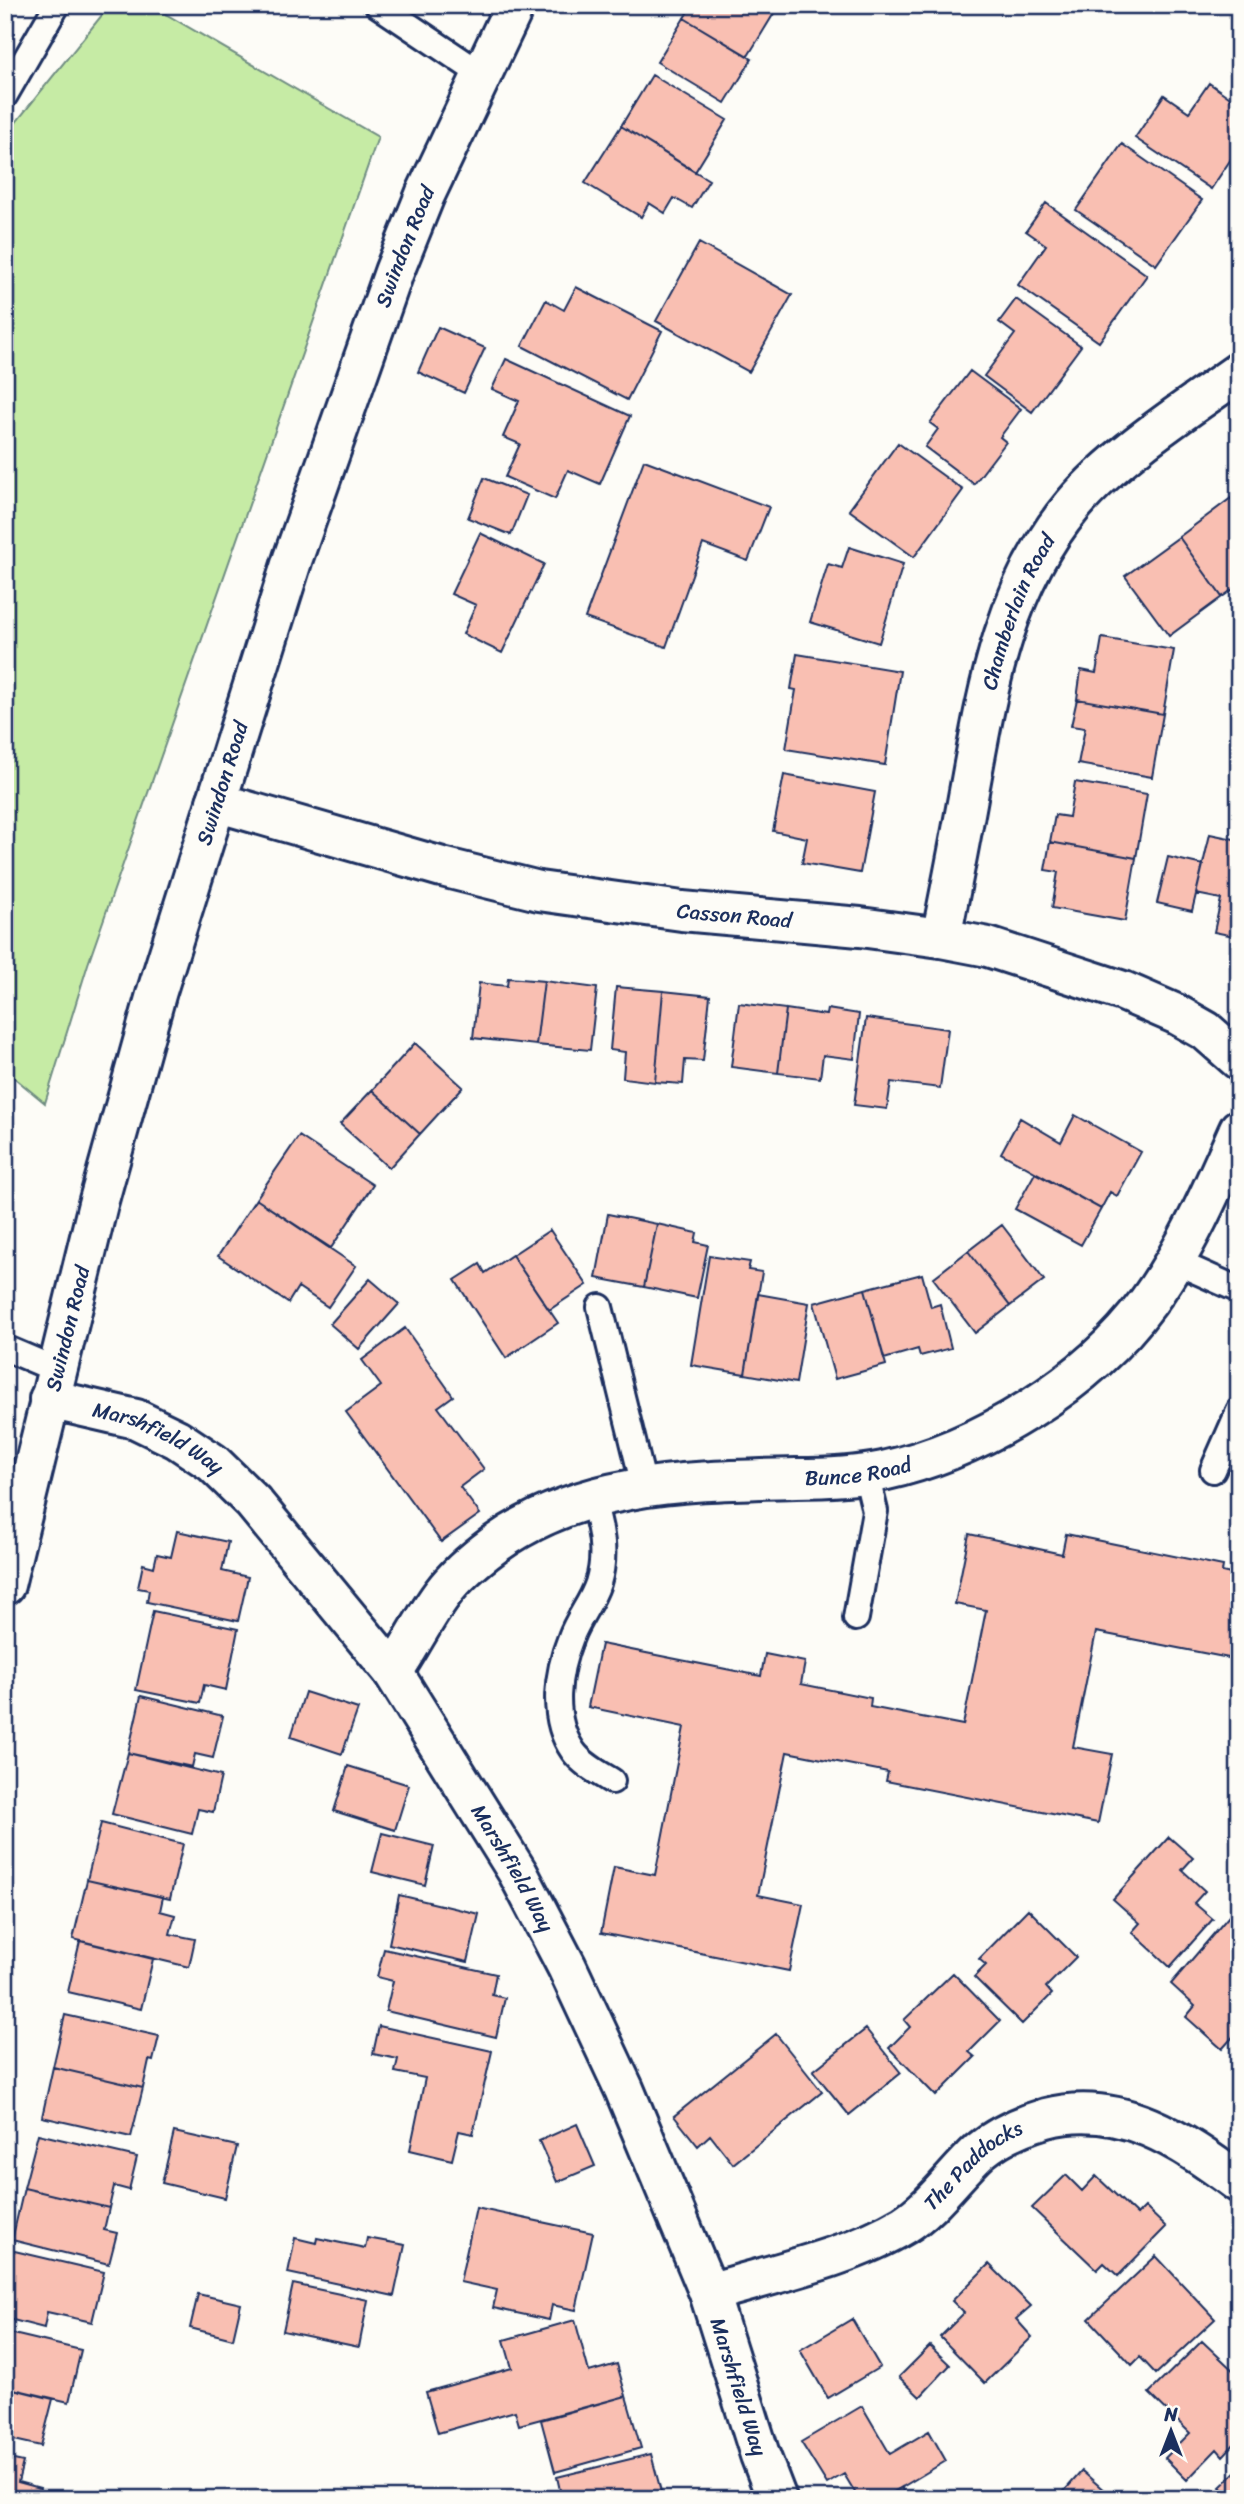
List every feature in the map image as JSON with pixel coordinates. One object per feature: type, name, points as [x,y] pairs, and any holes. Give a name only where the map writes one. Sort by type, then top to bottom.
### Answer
[{"type":"street","name":"Swindon Road","points":[[5,1584],[98,1204],[157,992],[293,558],[365,348],[425,195],[515,5]]},
{"type":"street","name":"Chamberlain Road","points":[[941,938],[992,668],[1016,599],[1035,562],[1074,503],[1099,479],[1131,451],[1239,372]]},
{"type":"street","name":"Casson Road","points":[[216,802],[442,867],[539,891],[666,910],[860,927],[988,947],[1123,992],[1176,1014],[1206,1031],[1239,1060]]},
{"type":"street","name":"Bunce Road","points":[[393,1672],[443,1592],[462,1571],[493,1545],[523,1526],[592,1499],[644,1486],[694,1481],[866,1474],[918,1461],[996,1428],[1068,1383],[1123,1334],[1149,1301],[1200,1214],[1239,1129]]},
{"type":"street","name":"Marshfield Way","points":[[53,1384],[177,1439],[213,1463],[261,1512],[393,1672],[518,1873],[568,1967],[624,2089],[709,2293],[760,2455],[777,2499]]},
{"type":"street","name":"The Paddocks","points":[[709,2293],[813,2262],[880,2238],[907,2223],[927,2207],[981,2150],[1030,2123],[1066,2113],[1097,2112],[1144,2124],[1204,2158],[1239,2183]]},
{"type":"lane","points":[[5,95],[57,5]]},
{"type":"lane","points":[[378,5],[481,74]]},
{"type":"lane","points":[[1174,1261],[1239,1290]]},
{"type":"lane","points":[[600,1307],[644,1486]]},
{"type":"lane","points":[[5,1348],[53,1384]]},
{"type":"lane","points":[[1213,1470],[1239,1411]]},
{"type":"lane","points":[[856,1618],[875,1511],[866,1474]]},
{"type":"lane","points":[[592,1499],[602,1531],[602,1559],[597,1585],[570,1639],[557,1700],[561,1725],[574,1752],[594,1770],[612,1781]]},
{"type":"green space","points":[[110,5],[150,5],[378,137],[88,964],[45,1103],[5,1070],[5,136]]},
{"type":"building","points":[[692,5],[769,5],[776,10],[748,56],[684,18]]},
{"type":"building","points":[[684,18],[752,59],[725,103],[657,62]]},
{"type":"building","points":[[652,75],[727,120],[695,172],[621,126]]},
{"type":"building","points":[[1209,83],[1239,104],[1239,147],[1211,189],[1135,138],[1164,95],[1189,112]]},
{"type":"building","points":[[621,126],[709,180],[692,208],[674,198],[665,213],[649,203],[641,217],[585,183]]},
{"type":"building","points":[[1122,144],[1202,200],[1156,265],[1076,210]]},
{"type":"building","points":[[1046,203],[1147,275],[1099,342],[1018,285],[1046,245],[1026,231]]},
{"type":"building","points":[[699,243],[792,295],[749,372],[656,321]]},
{"type":"building","points":[[576,287],[662,331],[627,400],[522,346],[546,300],[564,310]]},
{"type":"building","points":[[1016,299],[1081,346],[1032,412],[984,376],[1015,334],[999,322]]},
{"type":"building","points":[[438,327],[485,348],[464,393],[418,372]]},
{"type":"building","points":[[506,359],[630,416],[600,484],[568,470],[555,499],[505,477],[520,444],[503,437],[519,401],[492,389]]},
{"type":"building","points":[[970,371],[1021,409],[1000,437],[1006,442],[974,484],[925,447],[938,429],[930,423]]},
{"type":"building","points":[[898,443],[963,490],[914,557],[849,510]]},
{"type":"building","points":[[644,460],[769,507],[748,561],[703,544],[666,647],[585,618]]},
{"type":"building","points":[[484,478],[527,495],[511,535],[468,518]]},
{"type":"building","points":[[1231,498],[1239,509],[1239,585],[1222,597],[1179,537]]},
{"type":"building","points":[[480,533],[544,564],[502,653],[463,634],[476,605],[451,594]]},
{"type":"building","points":[[1179,537],[1222,597],[1169,636],[1125,576]]},
{"type":"building","points":[[849,547],[903,564],[879,643],[810,622],[828,564],[842,568]]},
{"type":"building","points":[[1102,638],[1174,650],[1163,714],[1077,699],[1081,670],[1096,673]]},
{"type":"building","points":[[797,654],[900,671],[885,765],[786,749],[796,690],[791,689]]},
{"type":"building","points":[[1077,699],[1163,714],[1152,777],[1078,764],[1085,728],[1071,726]]},
{"type":"building","points":[[784,775],[875,792],[860,873],[802,863],[807,838],[773,831]]},
{"type":"building","points":[[1075,782],[1147,794],[1136,858],[1050,842],[1055,815],[1069,817]]},
{"type":"building","points":[[1210,834],[1239,840],[1233,870],[1239,871],[1239,937],[1214,932],[1221,899],[1196,894]]},
{"type":"building","points":[[1050,842],[1136,858],[1125,921],[1052,908],[1058,872],[1045,870]]},
{"type":"building","points":[[1168,857],[1203,865],[1192,911],[1157,903]]},
{"type":"building","points":[[508,978],[544,981],[536,1045],[473,1038],[479,983],[507,986]]},
{"type":"building","points":[[544,981],[597,988],[590,1050],[536,1045]]},
{"type":"building","points":[[616,987],[663,991],[655,1082],[623,1078],[625,1052],[610,1050]]},
{"type":"building","points":[[663,991],[710,996],[703,1061],[685,1060],[683,1084],[655,1082]]},
{"type":"building","points":[[739,1003],[786,1009],[778,1073],[731,1067]]},
{"type":"building","points":[[786,1009],[826,1015],[827,1009],[859,1014],[854,1059],[823,1055],[820,1078],[778,1073]]},
{"type":"building","points":[[866,1018],[948,1029],[940,1088],[891,1082],[887,1109],[854,1105]]},
{"type":"building","points":[[415,1043],[463,1087],[420,1134],[372,1090]]},
{"type":"building","points":[[372,1090],[420,1134],[389,1168],[340,1124]]},
{"type":"building","points":[[1075,1115],[1141,1152],[1117,1196],[1110,1192],[1101,1209],[1001,1153],[1020,1118],[1061,1142]]},
{"type":"building","points":[[299,1136],[373,1185],[331,1248],[256,1199]]},
{"type":"building","points":[[1035,1173],[1101,1209],[1081,1245],[1015,1209]]},
{"type":"building","points":[[256,1199],[356,1266],[328,1307],[298,1287],[288,1303],[218,1256]]},
{"type":"building","points":[[608,1214],[657,1224],[644,1287],[596,1278]]},
{"type":"building","points":[[657,1224],[697,1233],[695,1242],[708,1245],[697,1298],[644,1287]]},
{"type":"building","points":[[1002,1225],[1044,1280],[1010,1306],[968,1251]]},
{"type":"building","points":[[550,1230],[587,1285],[549,1310],[512,1255]]},
{"type":"building","points":[[968,1251],[1010,1306],[975,1333],[933,1278]]},
{"type":"building","points":[[512,1255],[558,1323],[506,1358],[455,1280],[480,1264],[485,1273]]},
{"type":"building","points":[[709,1256],[750,1262],[748,1270],[762,1272],[745,1374],[691,1365]]},
{"type":"building","points":[[922,1274],[931,1307],[940,1304],[951,1348],[920,1356],[918,1349],[884,1359],[865,1289]]},
{"type":"building","points":[[370,1279],[399,1304],[359,1349],[330,1324]]},
{"type":"building","points":[[865,1289],[886,1365],[835,1379],[814,1303]]},
{"type":"building","points":[[758,1294],[809,1303],[796,1383],[745,1374]]},
{"type":"building","points":[[405,1328],[453,1396],[438,1407],[484,1469],[460,1487],[480,1514],[441,1542],[346,1412],[381,1386],[362,1360]]},
{"type":"building","points":[[177,1531],[228,1542],[222,1571],[248,1577],[238,1621],[147,1602],[149,1590],[138,1588],[143,1564],[154,1567],[157,1554],[171,1557]]},
{"type":"building","points":[[969,1534],[1062,1554],[1066,1534],[1223,1566],[1222,1572],[1239,1576],[1239,1660],[1096,1632],[1073,1747],[1112,1754],[1098,1823],[886,1781],[888,1772],[787,1752],[758,1895],[803,1904],[789,1971],[601,1933],[614,1867],[655,1875],[684,1727],[588,1707],[601,1644],[761,1676],[765,1654],[805,1662],[801,1684],[871,1698],[870,1707],[963,1725],[986,1610],[955,1604]]},
{"type":"building","points":[[153,1611],[238,1629],[226,1690],[204,1685],[200,1703],[136,1690]]},
{"type":"building","points":[[305,1692],[358,1709],[342,1754],[291,1737]]},
{"type":"building","points":[[141,1696],[223,1716],[213,1758],[195,1754],[192,1767],[128,1753]]},
{"type":"building","points":[[128,1753],[221,1776],[213,1812],[198,1809],[192,1834],[112,1814]]},
{"type":"building","points":[[348,1766],[409,1785],[395,1830],[334,1811]]},
{"type":"building","points":[[101,1823],[183,1844],[170,1899],[87,1880]]},
{"type":"building","points":[[382,1833],[434,1846],[425,1885],[372,1872]]},
{"type":"building","points":[[1169,1837],[1193,1858],[1182,1870],[1205,1891],[1194,1903],[1213,1919],[1170,1967],[1132,1932],[1140,1923],[1113,1899]]},
{"type":"building","points":[[87,1880],[163,1897],[160,1911],[175,1915],[170,1934],[195,1939],[189,1967],[73,1939]]},
{"type":"building","points":[[399,1895],[479,1914],[468,1962],[389,1944]]},
{"type":"building","points":[[1028,1909],[1076,1957],[1046,1987],[1052,1994],[1022,2024],[974,1977],[986,1965],[979,1959]]},
{"type":"building","points":[[1229,1916],[1239,1925],[1239,1940],[1234,1946],[1239,1950],[1239,2030],[1222,2049],[1186,2017],[1195,2006],[1171,1984]]},
{"type":"building","points":[[80,1941],[153,1959],[141,2009],[68,1992]]},
{"type":"building","points":[[384,1949],[496,1974],[492,1995],[505,1998],[496,2037],[386,2011],[393,1981],[377,1977]]},
{"type":"building","points":[[953,1973],[1000,2021],[969,2052],[975,2057],[936,2096],[889,2048],[910,2027],[904,2020]]},
{"type":"building","points":[[65,2015],[159,2036],[153,2061],[149,2060],[143,2088],[53,2067]]},
{"type":"building","points":[[379,2026],[492,2051],[473,2134],[459,2131],[452,2160],[410,2150],[425,2078],[395,2072],[398,2059],[373,2054]]},
{"type":"building","points":[[866,2029],[901,2073],[849,2115],[813,2071]]},
{"type":"building","points":[[776,2034],[822,2092],[733,2164],[710,2135],[698,2146],[674,2116]]},
{"type":"building","points":[[53,2067],[143,2088],[131,2137],[42,2117]]},
{"type":"building","points":[[577,2124],[595,2166],[557,2182],[539,2141]]},
{"type":"building","points":[[174,2132],[237,2146],[225,2198],[162,2183]]},
{"type":"building","points":[[38,2134],[137,2157],[129,2190],[114,2186],[109,2208],[24,2188]]},
{"type":"building","points":[[1066,2175],[1082,2191],[1096,2176],[1137,2215],[1145,2207],[1166,2227],[1118,2276],[1104,2263],[1097,2270],[1032,2208]]},
{"type":"building","points":[[24,2188],[109,2208],[104,2230],[117,2233],[109,2264],[12,2240]]},
{"type":"building","points":[[476,2208],[593,2233],[576,2310],[552,2305],[549,2320],[493,2308],[497,2290],[460,2282]]},
{"type":"building","points":[[295,2238],[316,2243],[317,2238],[365,2248],[367,2238],[405,2245],[394,2296],[288,2273]]},
{"type":"building","points":[[6,2249],[104,2272],[92,2322],[47,2312],[44,2328],[5,2318]]},
{"type":"building","points":[[1156,2256],[1215,2319],[1156,2374],[1140,2357],[1132,2365],[1089,2319]]},
{"type":"building","points":[[989,2264],[1031,2306],[1016,2319],[1032,2337],[985,2383],[940,2337],[964,2313],[952,2301]]},
{"type":"building","points":[[293,2284],[368,2300],[359,2347],[283,2331]]},
{"type":"building","points":[[198,2294],[241,2304],[233,2339],[190,2328]]},
{"type":"building","points":[[852,2319],[880,2367],[828,2398],[800,2350]]},
{"type":"building","points":[[575,2320],[589,2372],[617,2364],[626,2396],[519,2425],[515,2411],[438,2433],[426,2392],[512,2368],[504,2340]]},
{"type":"building","points":[[5,2332],[81,2350],[69,2402],[5,2387]]},
{"type":"building","points":[[1202,2341],[1239,2376],[1239,2439],[1223,2456],[1217,2449],[1187,2480],[1165,2458],[1190,2433],[1149,2393]]},
{"type":"building","points":[[930,2346],[950,2365],[920,2397],[899,2377]]},
{"type":"building","points":[[5,2387],[53,2399],[41,2446],[5,2438]]},
{"type":"building","points":[[626,2396],[641,2448],[555,2472],[541,2420]]},
{"type":"building","points":[[862,2406],[890,2454],[929,2431],[946,2461],[882,2499],[859,2499],[844,2474],[827,2484],[801,2442]]},
{"type":"building","points":[[651,2454],[663,2499],[562,2499],[557,2477]]},
{"type":"building","points":[[5,2458],[23,2462],[18,2482],[40,2488],[37,2499],[5,2499]]},
{"type":"building","points":[[1239,2469],[1239,2499],[1232,2499],[1220,2487]]},
{"type":"building","points":[[1082,2471],[1114,2499],[1058,2498]]},
{"type":"building","points":[[902,2487],[908,2499],[882,2499]]}]
